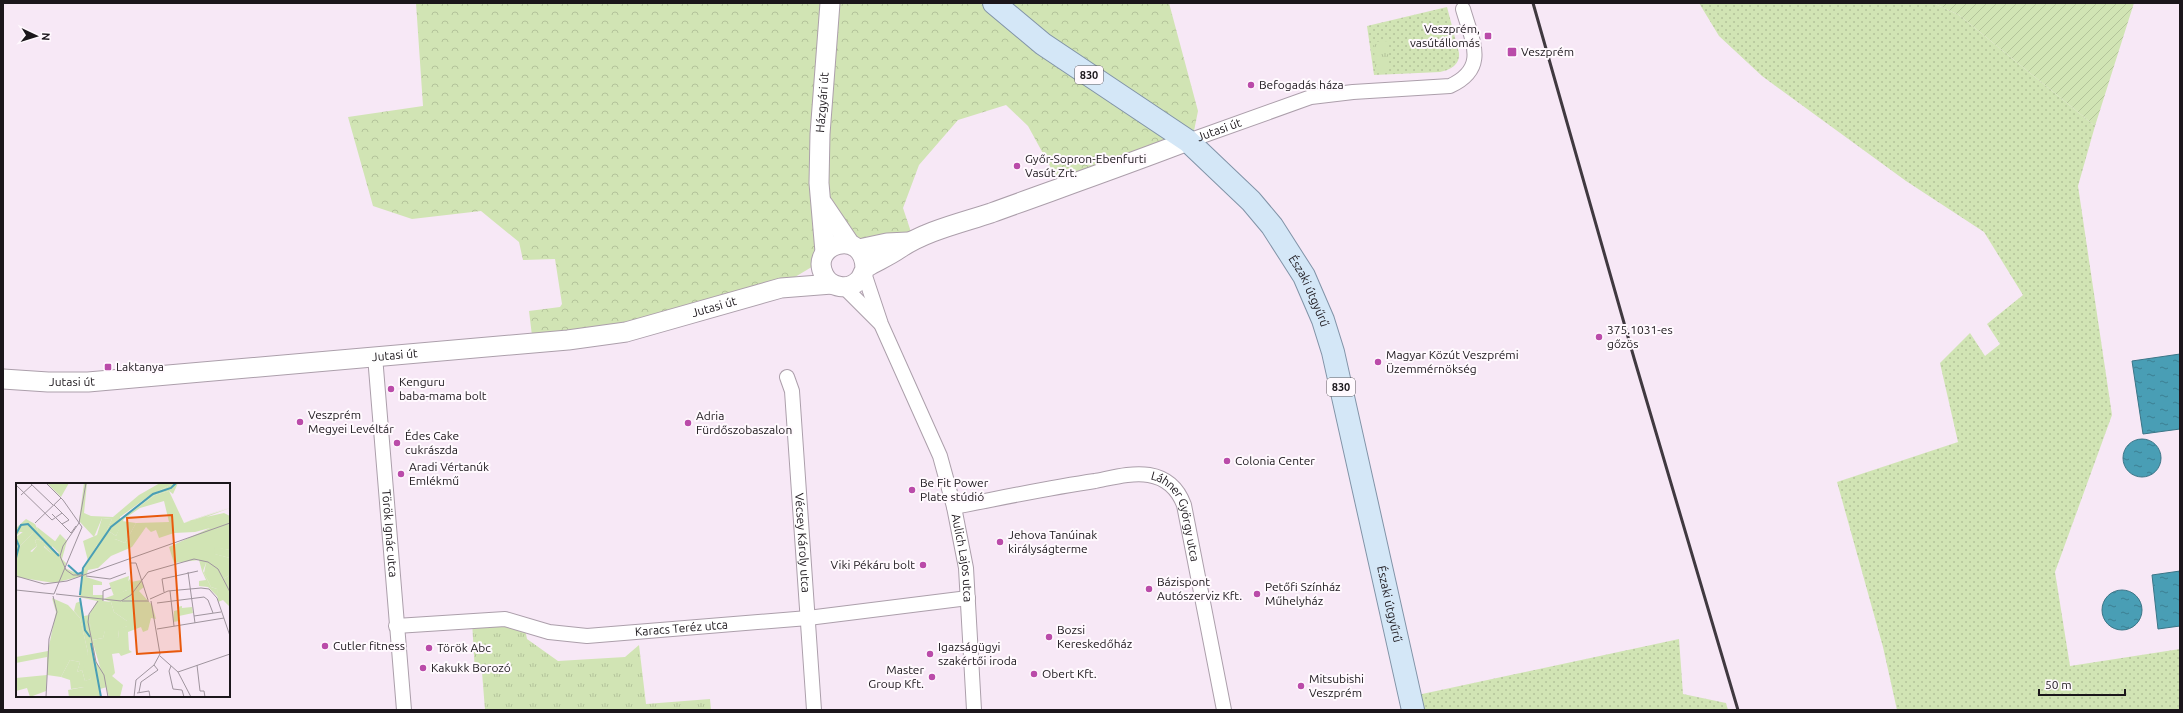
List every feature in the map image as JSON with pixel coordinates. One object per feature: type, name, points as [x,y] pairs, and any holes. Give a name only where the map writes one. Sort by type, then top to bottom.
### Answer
[{"type":"main road","name":"Északi útgyűrű","points":[[994,3],[1043,44],[1188,141],[1230,179],[1272,226],[1304,276],[1323,320],[1334,352],[1413,710]]},
{"type":"street","name":"Házgyári út","points":[[823,257],[822,202],[819,183],[820,134],[830,3]]},
{"type":"street","name":"Jutasi út","points":[[3,379],[48,382],[88,382],[568,340],[626,332],[781,288],[838,286],[856,283],[864,271],[910,242],[1311,97],[1353,92],[1450,86],[1455,84],[1468,75],[1474,67],[1475,57],[1463,8]]},
{"type":"street","name":"Házgyári út","points":[[822,202],[854,247]]},
{"type":"street","name":"Jutasi út","points":[[781,288],[823,257],[834,245],[854,247],[910,242]]},
{"type":"street","points":[[854,247],[863,256],[864,271]]},
{"type":"street","points":[[823,257],[824,275],[838,286]]},
{"type":"street","name":"Aulich Lajos utca","points":[[864,271],[881,324],[940,456],[954,507],[966,568],[974,710]]},
{"type":"street","name":"Aulich Lajos utca","points":[[838,286],[881,324]]},
{"type":"street","name":"Török Ignác utca","points":[[375,356],[404,710]]},
{"type":"street","name":"Vécsey Károly utca","points":[[787,377],[792,391],[814,710]]},
{"type":"street","name":"Láhner György utca","points":[[954,507],[1039,489],[1141,474],[1158,478],[1172,486],[1178,492],[1184,505],[1224,710]]},
{"type":"street","name":"Karacs Teréz utca","points":[[396,626],[505,619],[549,632],[587,636],[808,618],[968,598]]},
{"type":"green space","points":[[416,3],[1169,3],[1198,111],[1194,131],[1186,145],[1063,190],[1028,126],[1006,105],[958,120],[919,165],[903,208],[914,241],[859,248],[836,224],[820,262],[770,292],[533,344],[529,311],[560,307],[562,304],[555,259],[523,260],[519,242],[481,211],[412,219],[373,206],[348,117],[423,106]]},
{"type":"green space","points":[[1699,3],[1933,3],[1959,15],[2095,126],[2078,186],[2112,415],[2055,572],[2070,666],[2180,649],[2180,710],[1897,710],[1883,647],[1837,482],[1958,442],[1940,363],[1970,333],[1985,356],[2000,344],[1987,324],[2023,295],[1984,232],[1906,181],[1762,76],[1719,36]]},
{"type":"green space","points":[[1933,3],[2134,3],[2095,126],[1959,15]]},
{"type":"green space","points":[[1447,7],[1459,53],[1458,61],[1454,66],[1440,72],[1374,75],[1367,26]]},
{"type":"green space","points":[[1388,41],[1389,71],[1375,72],[1374,42]]},
{"type":"green space","points":[[472,621],[524,624],[527,639],[558,661],[625,657],[639,645],[646,704],[710,699],[711,710],[485,710],[482,672],[475,673]]},
{"type":"green space","points":[[1679,639],[1683,694],[1726,703],[1728,710],[1411,710],[1408,697]]},
{"type":"water","points":[[2180,354],[2180,429],[2143,434],[2132,361]]},
{"type":"water","points":[[2138,439],[2146,439],[2153,442],[2158,447],[2161,458],[2158,469],[2153,474],[2146,477],[2138,477],[2131,474],[2126,469],[2123,462],[2123,454],[2126,447],[2131,442]]},
{"type":"water","points":[[2180,571],[2180,626],[2158,629],[2152,575]]},
{"type":"water","points":[[2122,590],[2130,592],[2136,596],[2140,602],[2142,610],[2140,618],[2136,624],[2130,628],[2122,630],[2114,628],[2108,624],[2104,618],[2102,610],[2104,602],[2108,596],[2114,592]]},
{"type":"railway","points":[[1533,3],[1634,358],[1738,710]]},
{"type":"place","name":"Veszprém, vasútállomás","points":[[1488,36]]},
{"type":"place","name":"Veszprém","points":[[1512,52]]},
{"type":"place","name":"Befogadás háza","points":[[1251,85]]},
{"type":"place","name":"Győr-Sopron-Ebenfurti Vasút Zrt.","points":[[1017,166]]},
{"type":"place","name":"375.1031-es gőzös","points":[[1599,337]]},
{"type":"place","name":"Magyar Közút Veszprémi Üzemmérnökség","points":[[1378,362]]},
{"type":"place","name":"Laktanya","points":[[108,367]]},
{"type":"place","name":"Kenguru baba-mama bolt","points":[[391,389]]},
{"type":"place","name":"Veszprém Megyei Levéltár","points":[[300,422]]},
{"type":"place","name":"Adria Fürdőszobaszalon","points":[[688,423]]},
{"type":"place","name":"Édes Cake cukrászda","points":[[397,443]]},
{"type":"place","name":"Colonia Center","points":[[1227,461]]},
{"type":"place","name":"Aradi Vértanúk Emlékmű","points":[[401,474]]},
{"type":"place","name":"Be Fit Power Plate stúdió","points":[[912,490]]},
{"type":"place","name":"Jehova Tanúinak királyságterme","points":[[1000,542]]},
{"type":"place","name":"Viki Pékáru bolt","points":[[923,565]]},
{"type":"place","name":"Bázispont Autószerviz Kft.","points":[[1149,589]]},
{"type":"place","name":"Petőfi Színház Műhelyház","points":[[1257,594]]},
{"type":"place","name":"Bozsi Kereskedőház","points":[[1049,637]]},
{"type":"place","name":"Cutler fitness","points":[[325,646]]},
{"type":"place","name":"Török Abc","points":[[429,648]]},
{"type":"place","name":"Igazságügyi szakértői iroda","points":[[930,654]]},
{"type":"place","name":"Kakukk Borozó","points":[[423,668]]},
{"type":"place","name":"Obert Kft.","points":[[1034,674]]},
{"type":"place","name":"Master Group Kft.","points":[[932,677]]},
{"type":"place","name":"Mitsubishi Veszprém","points":[[1301,686]]}]
